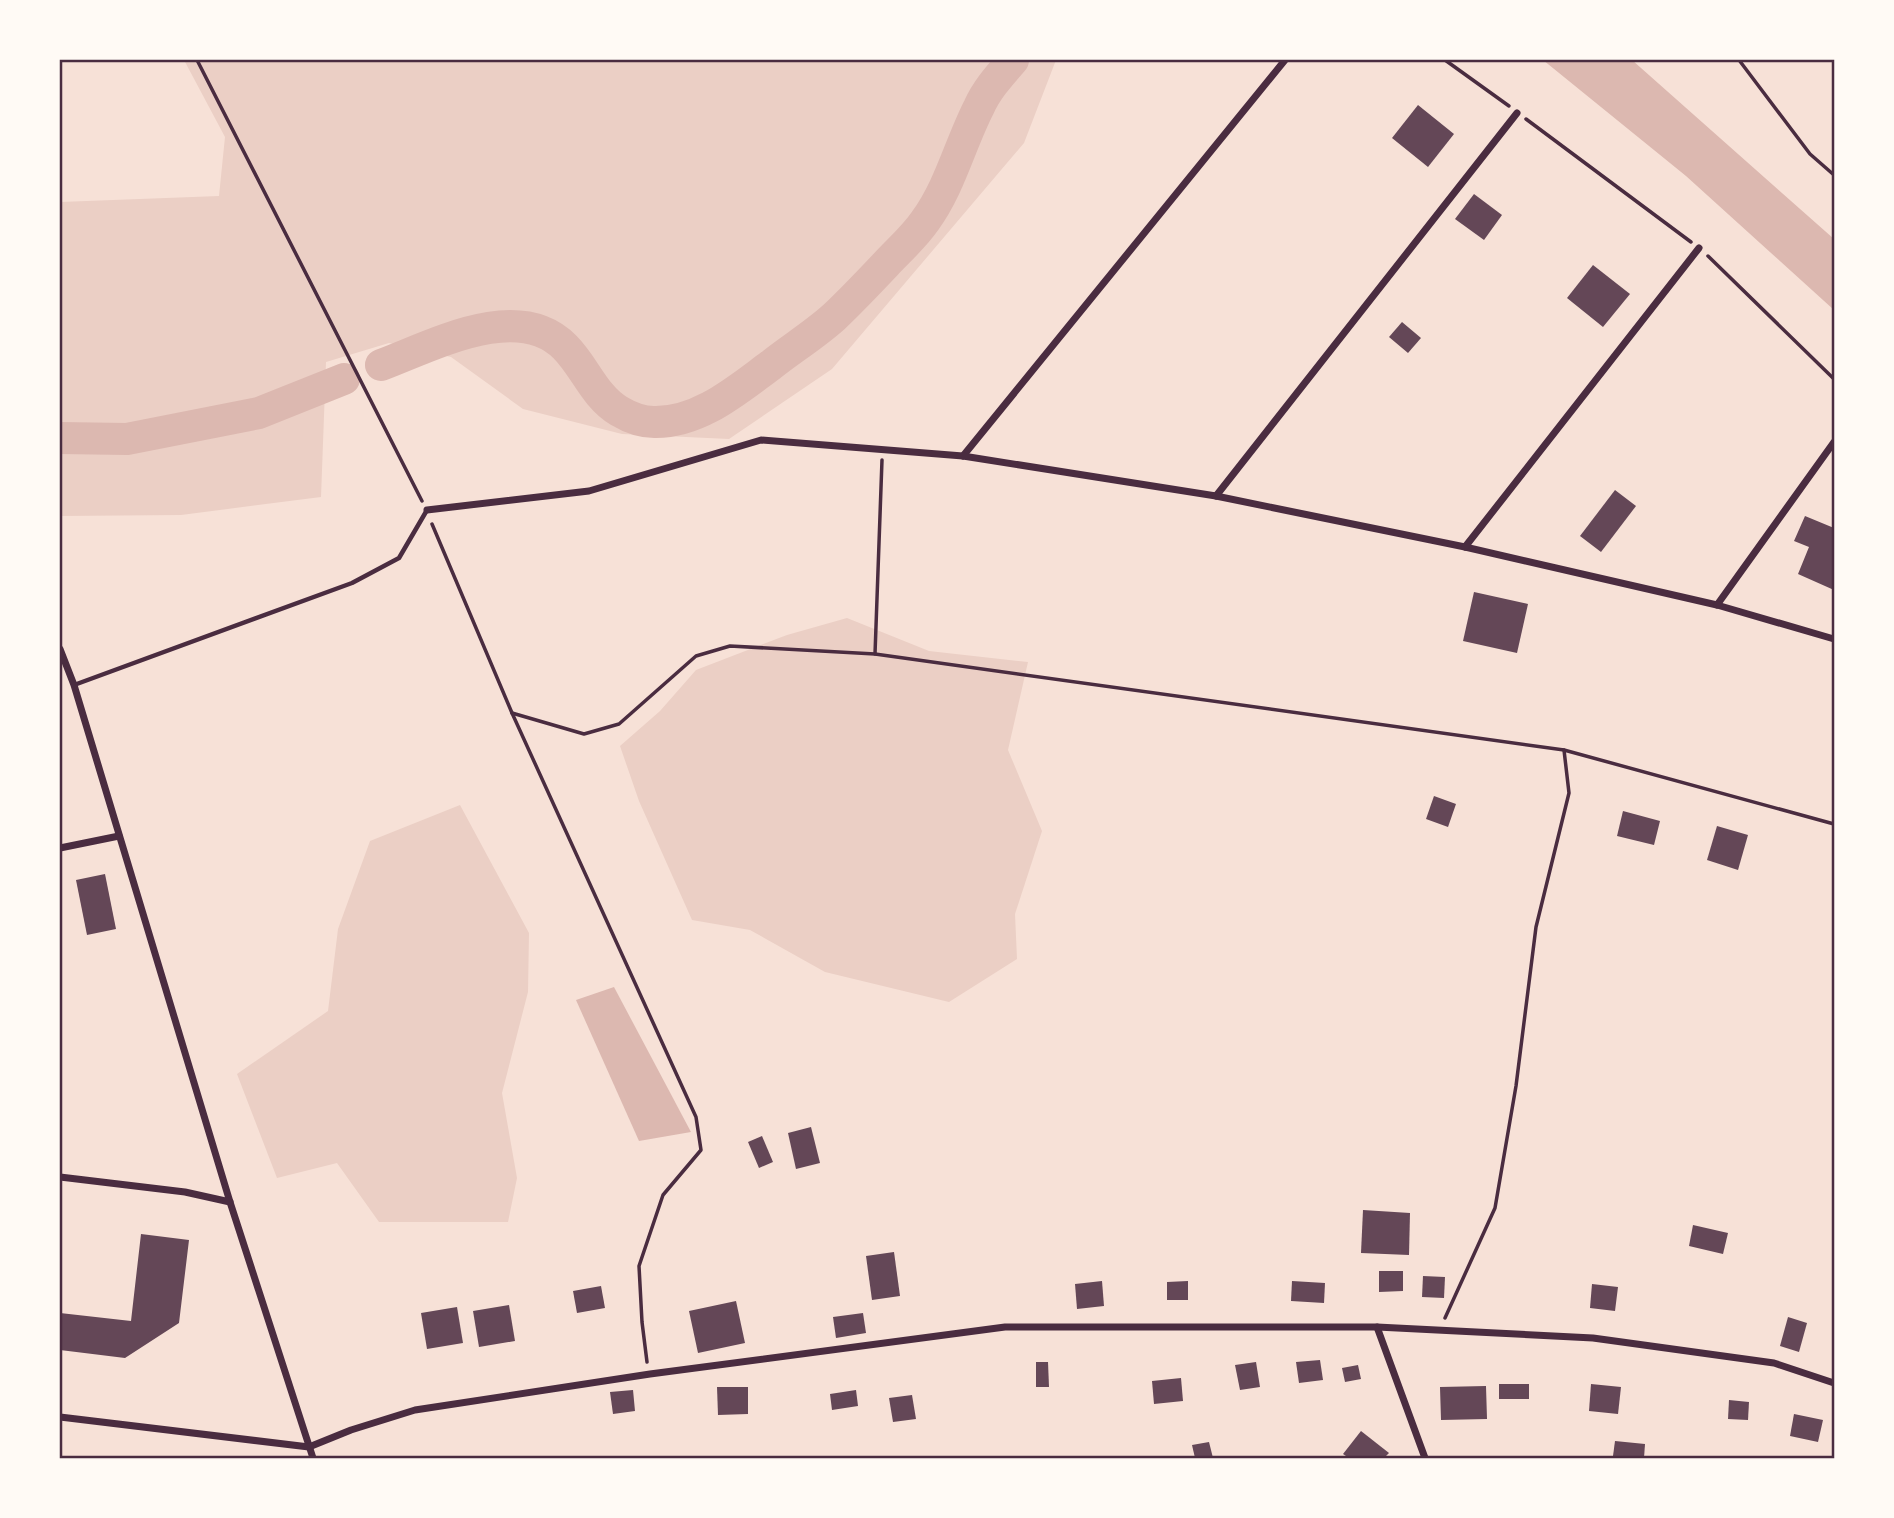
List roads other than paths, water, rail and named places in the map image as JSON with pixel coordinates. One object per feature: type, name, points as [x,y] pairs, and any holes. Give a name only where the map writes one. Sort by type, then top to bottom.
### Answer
[{"type":"street","points":[[963,456],[1284,60]]},
{"type":"street","points":[[1216,496],[1517,113]]},
{"type":"street","points":[[1465,547],[1699,248]]},
{"type":"street","points":[[427,510],[589,491],[761,440],[963,456],[1216,496],[1465,547],[1717,605],[1835,639]]},
{"type":"street","points":[[1717,605],[1835,442]]},
{"type":"street","points":[[60,649],[74,685],[230,1202],[313,1458]]},
{"type":"street","points":[[60,848],[120,836]]},
{"type":"street","points":[[60,1177],[185,1192],[230,1202]]},
{"type":"street","points":[[60,1417],[309,1447],[351,1430],[415,1410],[650,1374],[1005,1327],[1440,1329],[1619,1342],[1774,1363],[1835,1383]]},
{"type":"street","points":[[1377,1327],[1425,1458]]},
{"type":"lane","points":[[74,685],[352,583],[400,558],[427,510]]},
{"type":"waterway","points":[[381,365],[474,331],[524,327],[546,333],[565,347],[610,405],[627,415],[654,422],[671,421],[702,411],[731,394],[826,324],[916,232],[934,208],[982,100],[1013,60]]},
{"type":"waterway","points":[[60,438],[127,439],[259,413],[344,379]]}]
